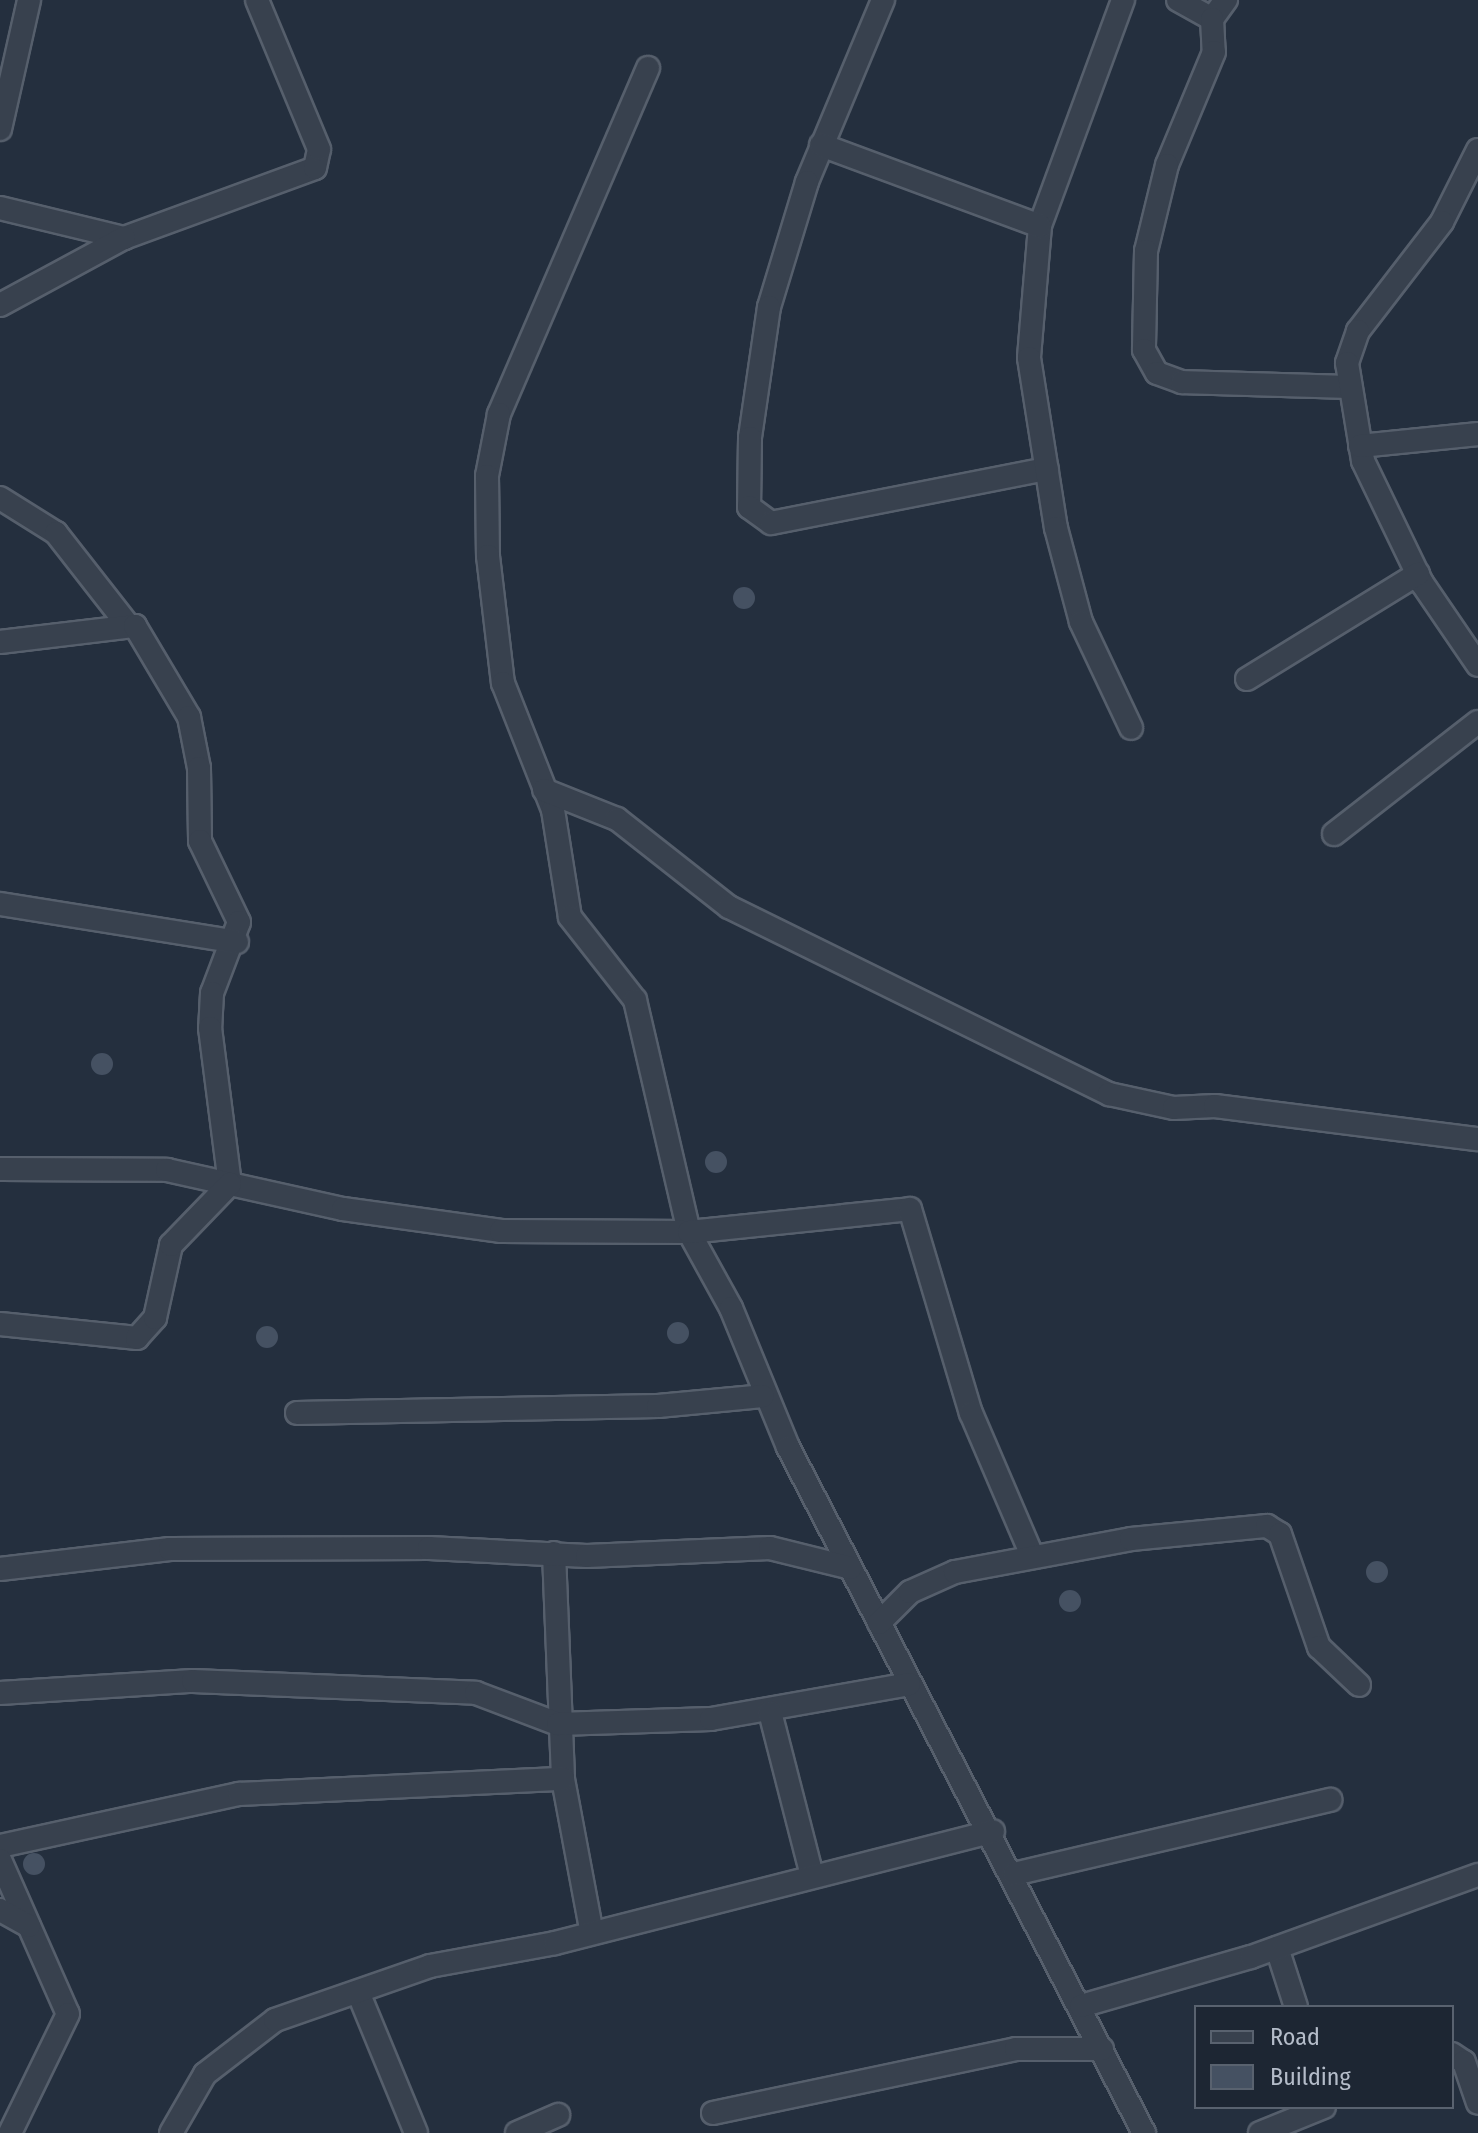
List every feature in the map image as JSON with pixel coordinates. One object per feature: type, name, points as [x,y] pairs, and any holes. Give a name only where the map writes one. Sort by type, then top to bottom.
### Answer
[{"type":"street","points":[[0,129],[29,0]]},
{"type":"street","points":[[0,305],[124,238],[300,178],[318,163],[257,0]]},
{"type":"street","points":[[883,0],[821,145],[766,321],[749,507],[771,523],[1047,469]]},
{"type":"street","points":[[1123,0],[1040,226],[1029,358],[1047,469],[1081,622],[1131,728]]},
{"type":"street","points":[[1178,0],[1212,19]]},
{"type":"street","points":[[1226,0],[1212,19],[1214,52],[1167,165],[1146,251],[1144,350],[1157,373],[1182,382],[1347,387]]},
{"type":"street","points":[[648,68],[522,350],[487,476],[495,640],[507,695],[559,836],[570,917],[635,1000],[689,1232],[731,1308],[763,1396],[909,1684],[993,1831],[1144,2133]]},
{"type":"street","points":[[821,145],[1040,226]]},
{"type":"street","points":[[1478,150],[1442,222],[1358,331],[1347,387],[1360,446],[1418,574],[1478,665]]},
{"type":"street","points":[[0,208],[124,238]]},
{"type":"street","points":[[1360,446],[1478,434]]},
{"type":"street","points":[[0,498],[56,533],[127,624],[142,632],[189,717],[199,768],[200,841],[236,905],[237,942],[212,993],[210,1028],[230,1184]]},
{"type":"street","points":[[1247,679],[1418,574]]},
{"type":"street","points":[[0,642],[127,624]]},
{"type":"street","points":[[1334,834],[1478,722]]},
{"type":"street","points":[[544,790],[617,819],[729,907],[1109,1094],[1174,1108],[1215,1106],[1478,1139]]},
{"type":"street","points":[[0,904],[237,942]]},
{"type":"street","points":[[0,1169],[167,1170],[487,1229],[689,1232],[910,1209],[971,1413],[1032,1555]]},
{"type":"street","points":[[0,1324],[137,1338],[155,1318],[171,1245],[230,1184]]},
{"type":"street","points":[[297,1413],[658,1406],[763,1396]]},
{"type":"street","points":[[879,1623],[928,1581],[1032,1555],[1131,1539],[1276,1529],[1319,1647],[1359,1685]]},
{"type":"street","points":[[0,1569],[170,1549],[554,1553],[770,1548],[851,1568]]},
{"type":"street","points":[[554,1553],[558,1724],[563,1779],[591,1929]]},
{"type":"street","points":[[0,1693],[193,1681],[476,1693],[558,1724],[770,1712],[909,1684]]},
{"type":"street","points":[[770,1712],[811,1872]]},
{"type":"street","points":[[0,1846],[239,1794],[563,1779]]},
{"type":"street","points":[[1014,1874],[1330,1800]]},
{"type":"street","points":[[171,2133],[205,2074],[235,2046],[275,2020],[430,1966],[555,1943],[591,1929],[811,1872],[993,1831]]},
{"type":"street","points":[[0,1860],[68,2014],[10,2133]]},
{"type":"street","points":[[1081,2006],[1277,1948],[1478,1875]]},
{"type":"street","points":[[0,1910],[29,1926]]},
{"type":"street","points":[[1277,1948],[1295,2005]]},
{"type":"street","points":[[358,1992],[416,2133]]},
{"type":"street","points":[[713,2113],[1016,2049],[1102,2049]]},
{"type":"street","points":[[1454,2055],[1464,2062],[1478,2103]]},
{"type":"street","points":[[1260,2133],[1319,2109]]},
{"type":"street","points":[[517,2133],[558,2115]]},
{"type":"building","points":[[744,587],[752,590],[755,598],[752,606],[744,609],[736,606],[733,598],[736,590]]},
{"type":"building","points":[[102,1053],[110,1056],[113,1064],[110,1072],[102,1075],[94,1072],[91,1064],[94,1056]]},
{"type":"building","points":[[716,1151],[724,1154],[727,1162],[724,1170],[716,1173],[708,1170],[705,1162],[708,1154]]},
{"type":"building","points":[[678,1322],[686,1325],[689,1333],[686,1341],[678,1344],[670,1341],[667,1333],[670,1325]]},
{"type":"building","points":[[267,1326],[275,1329],[278,1337],[275,1345],[267,1348],[259,1345],[256,1337],[259,1329]]},
{"type":"building","points":[[1377,1561],[1385,1564],[1388,1572],[1385,1580],[1377,1583],[1369,1580],[1366,1572],[1369,1564]]},
{"type":"building","points":[[1070,1590],[1078,1593],[1081,1601],[1078,1609],[1070,1612],[1062,1609],[1059,1601],[1062,1593]]},
{"type":"building","points":[[34,1853],[42,1856],[45,1864],[42,1872],[34,1875],[26,1872],[23,1864],[26,1856]]}]
